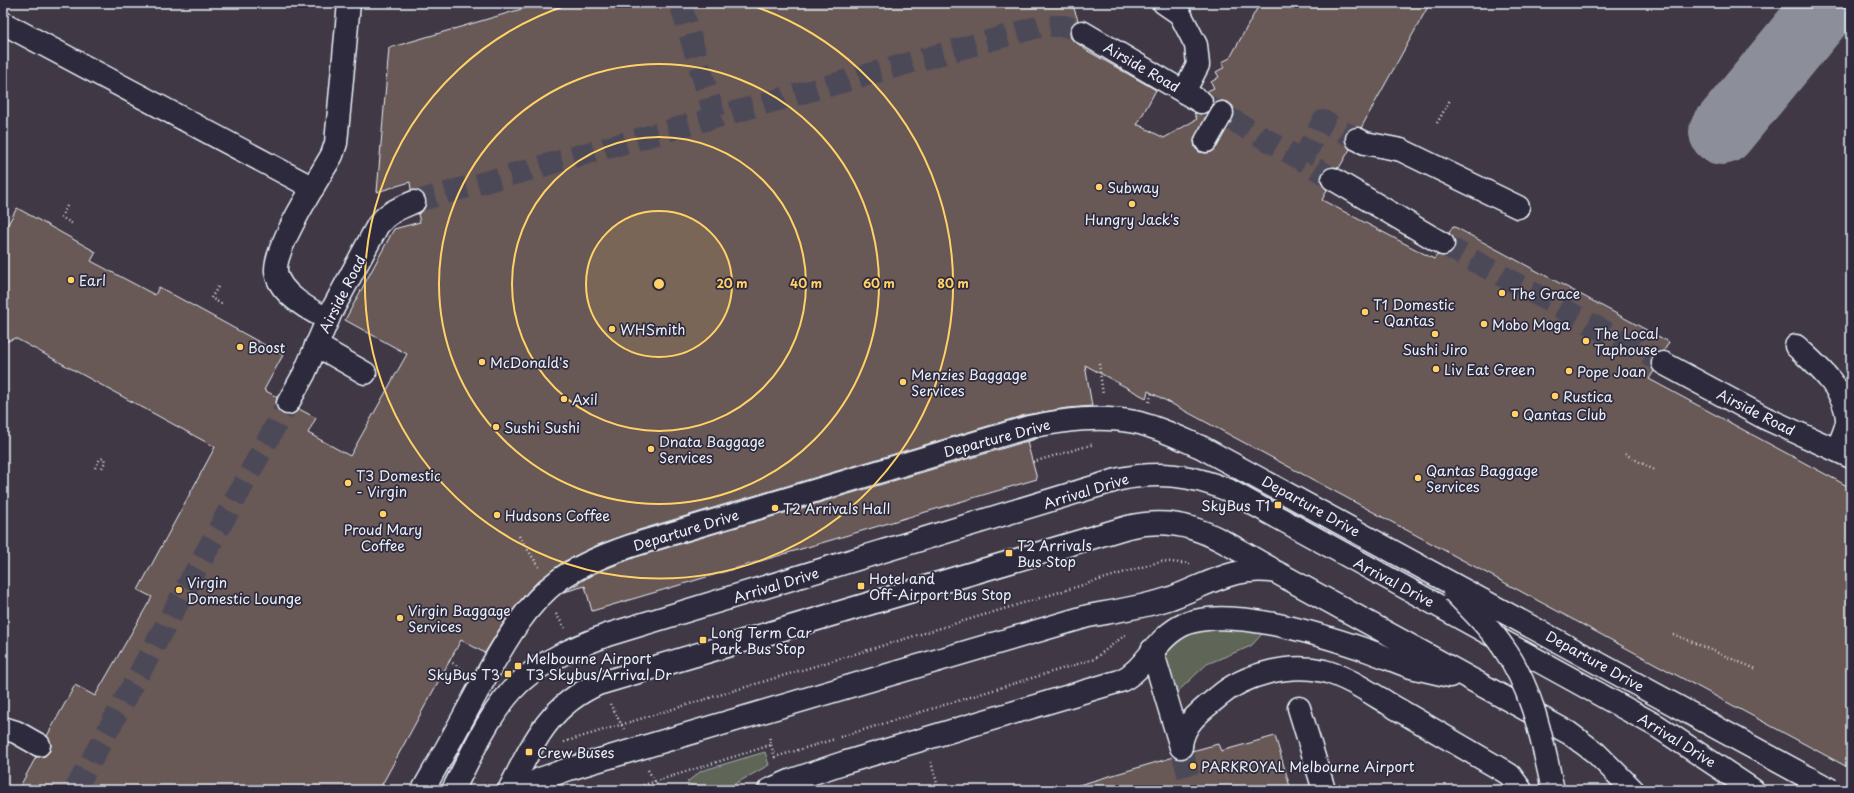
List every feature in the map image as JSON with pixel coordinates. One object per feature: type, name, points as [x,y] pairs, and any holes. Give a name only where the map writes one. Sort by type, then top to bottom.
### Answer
[{"type":"street","points":[[328,319],[300,303],[279,281],[276,271],[280,249],[312,188],[332,155],[336,143],[349,3]]},
{"type":"street","name":"Airside Road","points":[[1082,32],[1192,97],[1198,65],[1196,45],[1180,14],[1164,3]]},
{"type":"street","points":[[3,23],[312,188]]},
{"type":"street","points":[[1206,141],[1222,114]]},
{"type":"street","points":[[1357,139],[1365,143],[1401,150],[1518,207]]},
{"type":"street","points":[[1333,180],[1443,244]]},
{"type":"street","name":"Airside Road","points":[[288,403],[328,319],[378,225],[394,210],[414,202]]},
{"type":"street","points":[[316,345],[365,373]]},
{"type":"street","points":[[1796,346],[1829,377],[1842,400],[1847,419],[1844,454]]},
{"type":"street","name":"Airside Road","points":[[1663,363],[1765,418],[1844,454]]},
{"type":"street","name":"Departure Drive","points":[[423,790],[510,634],[535,602],[551,586],[577,568],[619,550],[650,540],[1029,427],[1073,420],[1105,419],[1136,422],[1168,433],[1201,447],[1832,790]]},
{"type":"street","name":"Arrival Drive","points":[[453,790],[490,720],[504,700],[519,683],[539,668],[576,648],[607,635],[1137,476],[1190,477],[1205,480],[1228,490],[1657,726],[1753,790]]},
{"type":"street","points":[[509,790],[551,716],[575,696],[598,684],[1128,528],[1159,522],[1190,527],[1209,534],[1569,733],[1596,753],[1633,790]]},
{"type":"street","points":[[522,790],[540,779],[569,770],[1088,616],[1131,608],[1171,598],[1244,570],[1260,569],[1276,572]]},
{"type":"street","points":[[1428,570],[1453,591],[1487,627],[1504,648],[1513,663],[1532,704],[1541,733],[1553,790]]},
{"type":"street","points":[[769,790],[792,780],[843,763],[1120,681],[1133,673],[1166,636],[1183,625],[1204,619],[1229,618],[1278,626],[1328,638],[1411,666],[1477,682]]},
{"type":"street","points":[[1152,650],[1182,750],[1183,733],[1190,720],[1222,693],[1235,685],[1279,671],[1307,669],[1324,671],[1353,683],[1502,770],[1510,775],[1521,790]]},
{"type":"street","points":[[1299,708],[1324,790]]},
{"type":"street","points":[[3,728],[16,732],[39,745]]},
{"type":"path","points":[[1437,123],[1450,100]]},
{"type":"path","points":[[67,206],[61,217],[73,224]]},
{"type":"path","points":[[218,287],[211,298],[224,305]]},
{"type":"path","points":[[1099,364],[1105,419]]},
{"type":"path","points":[[1625,454],[1654,470]]},
{"type":"path","points":[[95,468],[101,458],[104,458],[106,462],[101,470]]},
{"type":"path","points":[[519,536],[551,586]]},
{"type":"path","points":[[775,734],[768,736],[775,757],[1086,662],[1094,659],[1125,635],[1132,632]]},
{"type":"path","points":[[1673,634],[1756,669]]},
{"type":"path","points":[[1118,636],[1125,635]]},
{"type":"path","points":[[628,790],[771,745]]},
{"type":"path","points":[[930,760],[939,790]]},
{"type":"shaded area","points":[[3,3],[1851,3],[1851,790],[3,790]]},
{"type":"green space","points":[[1204,627],[1264,632],[1251,646],[1207,664],[1172,697],[1165,659],[1170,645],[1178,638]]},
{"type":"green space","points":[[765,752],[769,765],[724,790],[698,790],[687,782],[701,771]]},
{"type":"building","points":[[542,3],[1072,3],[1078,20],[1071,26],[1071,38],[1086,50],[1156,90],[1137,125],[1164,138],[1197,119],[1194,113],[1201,114],[1208,112],[1194,141],[1195,148],[1199,152],[1206,153],[1212,152],[1217,147],[1234,113],[1233,106],[1228,102],[1222,101],[1213,105],[1212,96],[1207,91],[1214,88],[1211,82],[1219,77],[1216,72],[1225,67],[1222,62],[1230,58],[1260,3],[1430,3],[1361,128],[1350,128],[1346,133],[1345,140],[1350,149],[1339,168],[1327,168],[1322,173],[1322,185],[1327,190],[1322,200],[1434,259],[1437,255],[1449,255],[1454,250],[1454,238],[1449,233],[1453,226],[1669,342],[1664,351],[1657,352],[1652,357],[1651,364],[1654,371],[1649,379],[1851,488],[1851,769],[1148,391],[1146,398],[1085,365],[1092,406],[1067,408],[1025,415],[639,530],[595,546],[563,562],[538,581],[524,596],[502,625],[485,653],[461,640],[379,790],[18,790],[36,757],[45,756],[50,751],[51,744],[47,736],[75,685],[95,696],[152,597],[138,590],[215,447],[15,338],[3,343],[3,233],[17,208],[96,252],[91,261],[155,295],[159,287],[283,355],[264,390],[277,397],[277,409],[282,414],[294,414],[299,409],[316,418],[308,433],[350,456],[407,354],[345,320],[394,229],[420,222],[418,214],[424,210],[426,203],[426,198],[422,192],[411,190],[410,182],[377,192],[389,48]]},
{"type":"building","points":[[1038,438],[1027,442],[1037,479],[592,611],[585,586],[564,592],[595,573],[636,557]]},
{"type":"building","name":"PARKROYAL Melbourne Airport","points":[[1275,736],[1291,790],[1080,790],[1079,785],[1174,757],[1184,759],[1190,756],[1192,751],[1218,744],[1221,751]]},
{"type":"taxiway","points":[[1722,132],[1828,3]]},
{"type":"tunnel","points":[[680,3],[715,117]]},
{"type":"tunnel","points":[[414,202],[1041,26],[1065,26],[1082,32]]},
{"type":"tunnel","points":[[1201,102],[1333,179]]},
{"type":"tunnel","points":[[1302,160],[1323,121],[1357,139]]},
{"type":"tunnel","points":[[1443,244],[1663,363]]},
{"type":"tunnel","points":[[75,790],[288,403]]},
{"type":"tunnel","points":[[1183,754],[1192,790]]},
{"type":"place","name":"Subway","points":[[1099,187]]},
{"type":"place","name":"Hungry Jack's","points":[[1132,204]]},
{"type":"place","name":"Earl","points":[[71,280]]},
{"type":"place","name":"The Grace","points":[[1502,293]]},
{"type":"place","name":"T1 Domestic - Qantas","points":[[1365,312]]},
{"type":"place","name":"Mobo Moga","points":[[1484,324]]},
{"type":"place","name":"WHSmith","points":[[612,329]]},
{"type":"place","name":"Sushi Jiro","points":[[1435,334]]},
{"type":"place","name":"The Local Taphouse","points":[[1586,341]]},
{"type":"place","name":"Boost","points":[[240,347]]},
{"type":"place","name":"McDonald's","points":[[482,362]]},
{"type":"place","name":"Liv Eat Green","points":[[1436,369]]},
{"type":"place","name":"Pope Joan","points":[[1569,371]]},
{"type":"place","name":"Menzies Baggage Services","points":[[903,382]]},
{"type":"place","name":"Rustica","points":[[1555,396]]},
{"type":"place","name":"Axil","points":[[564,399]]},
{"type":"place","name":"Qantas Club","points":[[1515,414]]},
{"type":"place","name":"Sushi Sushi","points":[[496,427]]},
{"type":"place","name":"Dnata Baggage Services","points":[[651,449]]},
{"type":"place","name":"Qantas Baggage Services","points":[[1418,478]]},
{"type":"place","name":"T3 Domestic - Virgin","points":[[348,483]]},
{"type":"place","name":"SkyBus T1","points":[[1278,505]]},
{"type":"place","name":"T2 Arrivals Hall","points":[[775,508]]},
{"type":"place","name":"Proud Mary Coffee","points":[[383,514]]},
{"type":"place","name":"Hudsons Coffee","points":[[497,515]]},
{"type":"place","name":"T2 Arrivals Bus Stop","points":[[1009,553]]},
{"type":"place","name":"Hotel and Off-Airport Bus Stop","points":[[861,586]]},
{"type":"place","name":"Virgin Domestic Lounge","points":[[179,590]]},
{"type":"place","name":"Virgin Baggage Services","points":[[400,618]]},
{"type":"place","name":"Long Term Car Park Bus Stop","points":[[703,640]]},
{"type":"place","name":"Melbourne Airport T3 Skybus/Arrival Dr","points":[[518,666]]},
{"type":"place","name":"SkyBus T3","points":[[508,674]]},
{"type":"place","name":"Crew Buses","points":[[529,752]]},
{"type":"place","name":"PARKROYAL Melbourne Airport","points":[[1193,766]]}]
